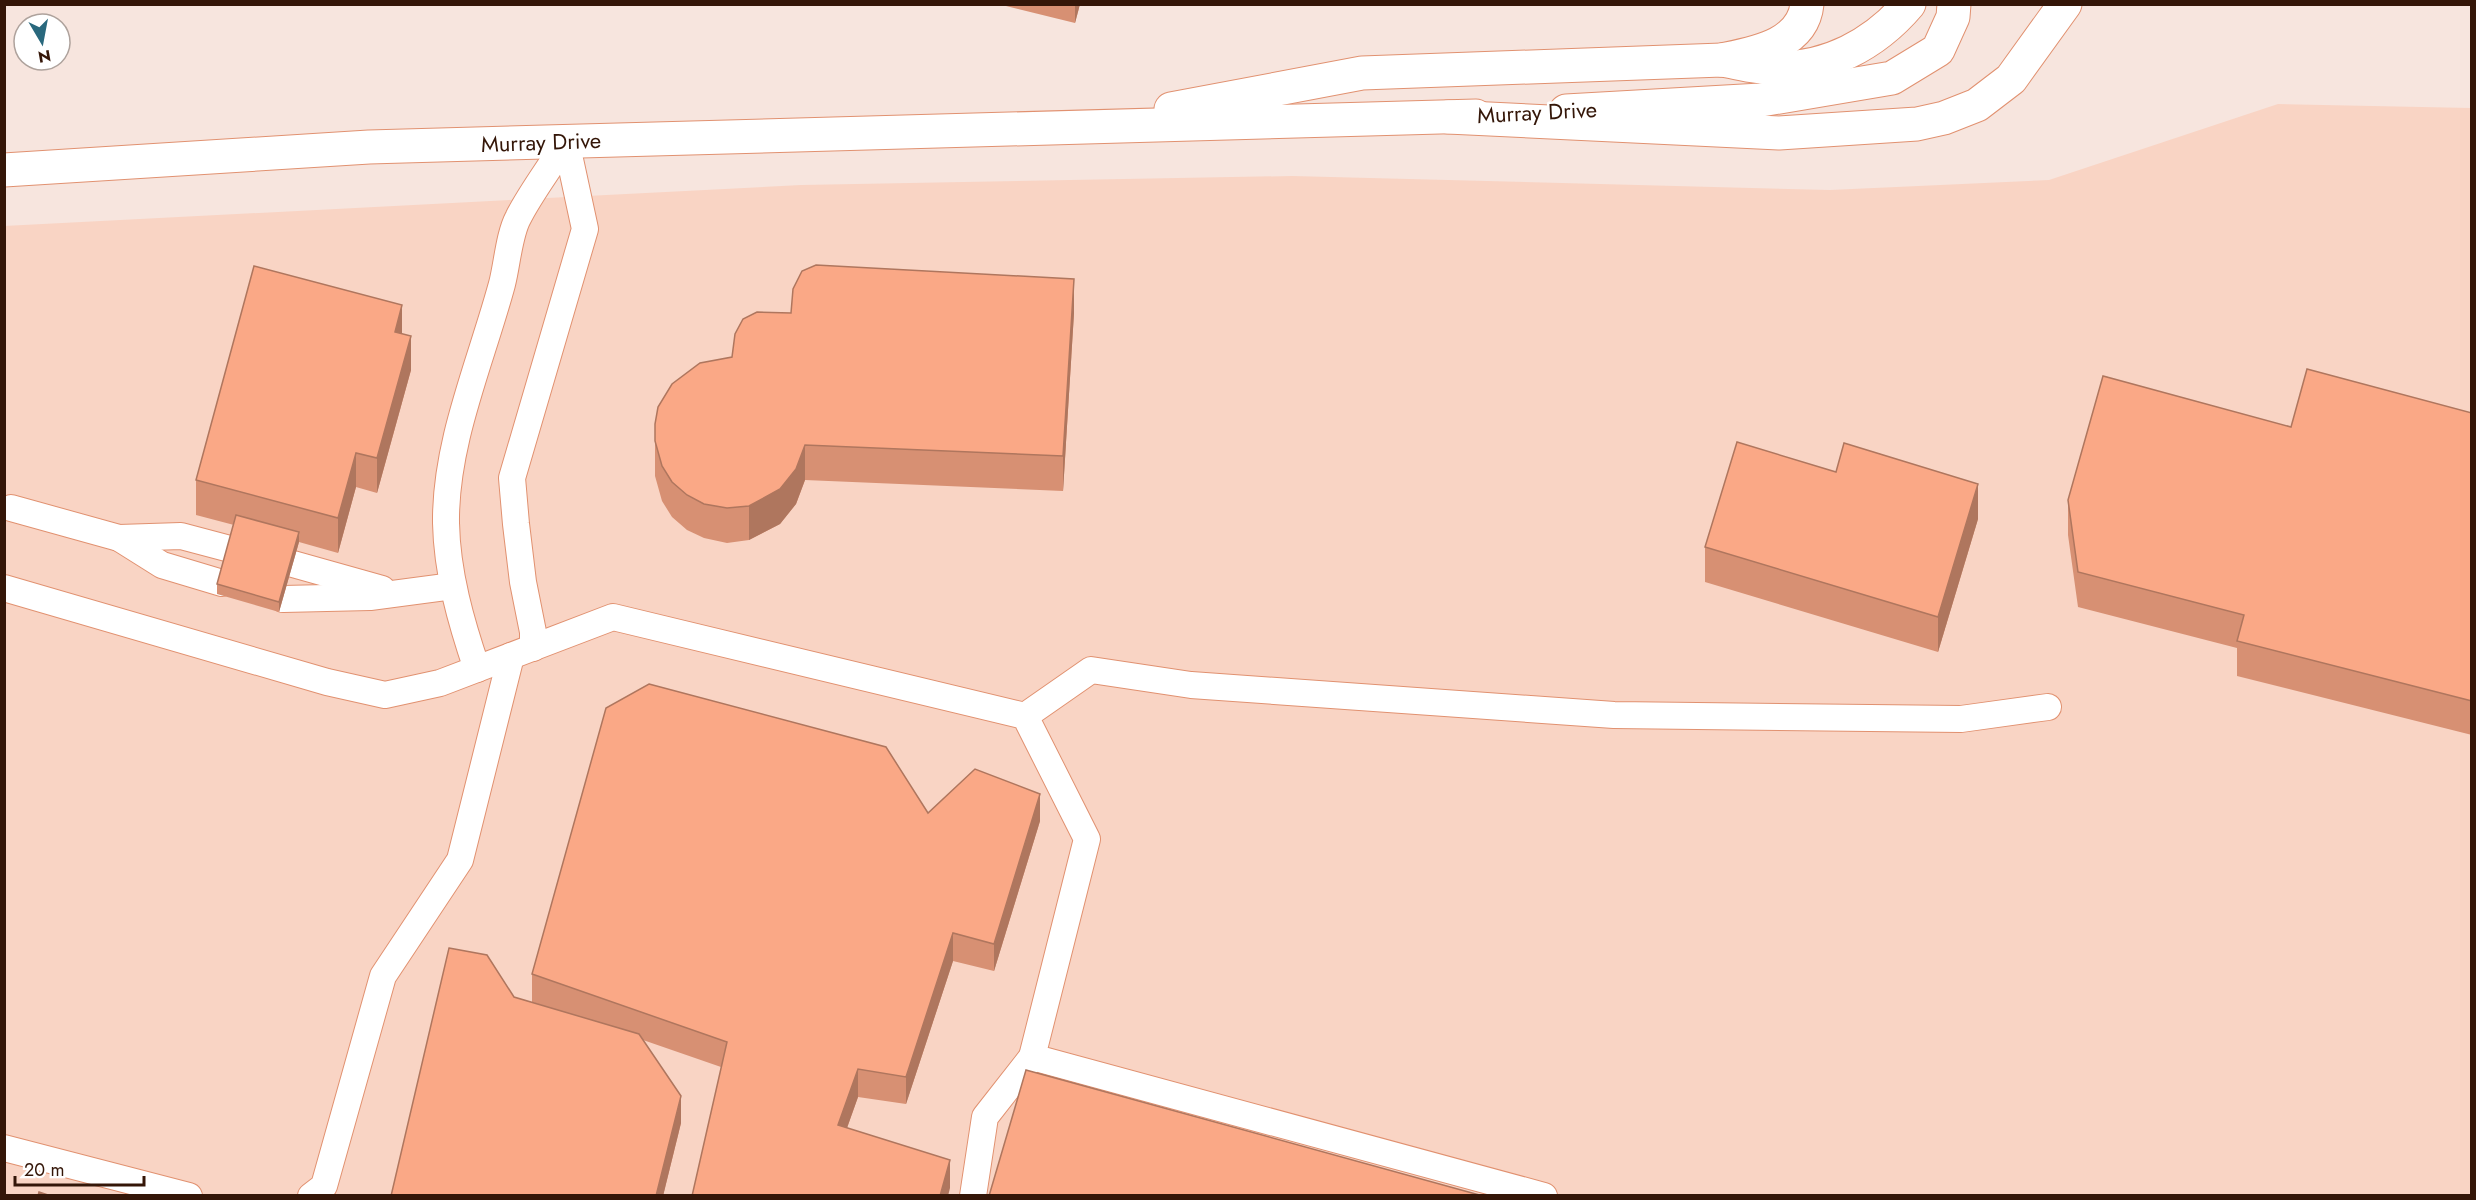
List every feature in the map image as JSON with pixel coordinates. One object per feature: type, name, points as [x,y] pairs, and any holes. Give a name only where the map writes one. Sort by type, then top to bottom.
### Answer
[{"type":"main road","points":[[1722,60],[1778,44],[1793,34],[1806,12],[1807,4]]},
{"type":"main road","name":"Murray Drive","points":[[1078,127],[1362,73],[1722,60],[1774,68],[1820,62],[1843,55],[1865,44],[1889,27],[1909,4]]},
{"type":"main road","name":"Murray Drive","points":[[4,171],[369,147],[1448,117],[1761,100],[1892,78],[1938,50],[1953,17],[1954,4]]},
{"type":"main road","points":[[1448,117],[1779,133],[1917,124],[1944,118],[1977,105],[2011,79],[2065,4]]},
{"type":"lane","points":[[477,669],[453,586],[446,520],[452,468],[461,421],[518,218],[566,141]]},
{"type":"lane","points":[[311,1196],[324,1186],[383,976],[460,860],[522,652],[533,632],[523,582],[512,478],[585,229],[566,141]]},
{"type":"lane","points":[[11,508],[119,538],[162,565],[222,583]]},
{"type":"lane","points":[[119,538],[182,536],[230,549]]},
{"type":"lane","points":[[293,564],[399,593]]},
{"type":"lane","points":[[283,600],[399,593],[453,586]]},
{"type":"lane","points":[[4,588],[327,682],[385,694],[440,683],[613,617],[1025,716],[1091,670],[1191,685],[1614,715],[1961,719],[2048,707]]},
{"type":"lane","points":[[973,1196],[985,1117],[1032,1058],[1087,839],[1025,716]]},
{"type":"lane","points":[[1032,1058],[1544,1196]]},
{"type":"lane","points":[[4,1148],[189,1196]]},
{"type":"shaded area","points":[[2278,104],[2471,108],[2471,1195],[5,1195],[4,226],[801,185],[1292,176],[1830,190],[2049,180]]},
{"type":"building","points":[[816,265],[1074,279],[1063,456],[805,445],[796,469],[780,489],[749,506],[727,508],[704,504],[687,495],[672,482],[662,466],[655,441],[658,407],[672,384],[700,363],[732,357],[735,334],[743,319],[757,312],[791,313],[793,289],[802,271]]},
{"type":"building","points":[[254,266],[402,305],[395,332],[411,336],[377,458],[356,453],[338,518],[196,480]]},
{"type":"building","points":[[2307,369],[2472,413],[2472,701],[2237,641],[2244,615],[2078,572],[2068,500],[2103,376],[2291,427]]},
{"type":"building","points":[[1737,442],[1836,472],[1844,443],[1978,484],[1938,617],[1705,547]]},
{"type":"building","points":[[236,515],[299,532],[279,602],[217,584]]},
{"type":"building","points":[[649,684],[886,747],[928,813],[975,769],[1040,794],[994,944],[953,933],[906,1077],[858,1069],[838,1125],[950,1160],[940,1196],[692,1196],[727,1042],[532,974],[606,708]]},
{"type":"building","points":[[449,948],[487,955],[514,997],[639,1034],[681,1096],[656,1196],[391,1196]]},
{"type":"building","points":[[1026,1070],[1483,1196],[989,1196]]},
{"type":"building","points":[[39,1192],[51,1196],[38,1196]]}]
